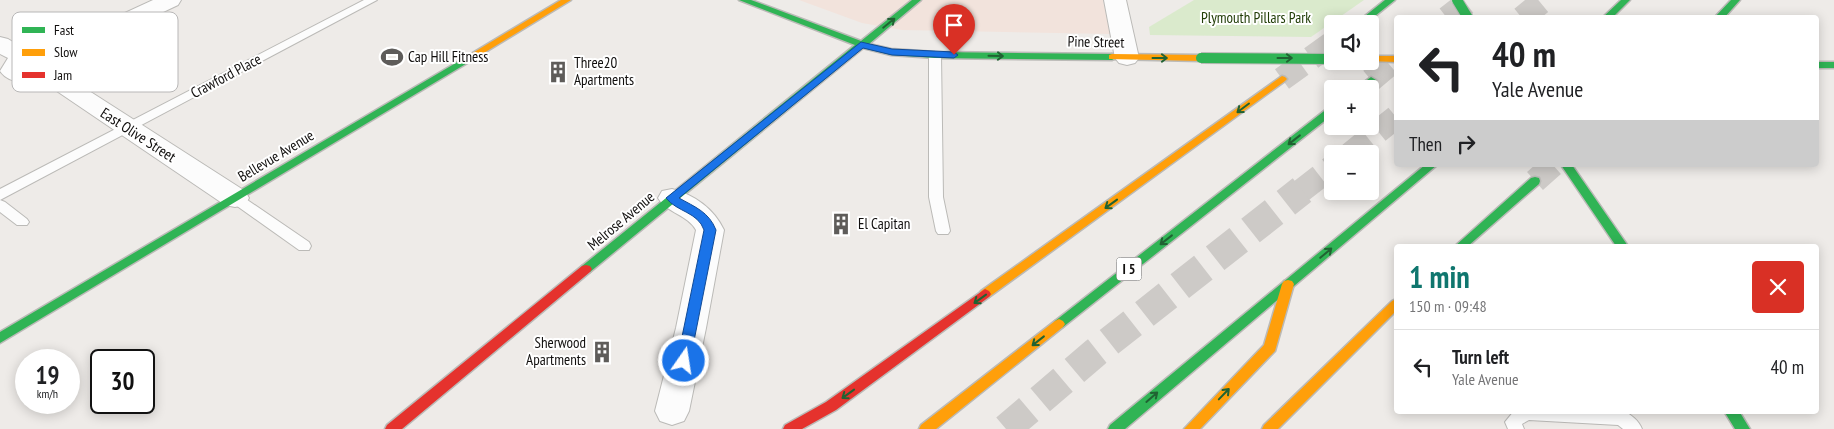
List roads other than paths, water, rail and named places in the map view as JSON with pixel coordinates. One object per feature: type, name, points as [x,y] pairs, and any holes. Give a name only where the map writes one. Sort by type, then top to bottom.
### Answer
[{"type":"main road","name":"Bellevue Avenue","points":[[0,338],[567,0]]},
{"type":"main road","name":"Pine Street","points":[[743,0],[861,45],[892,52],[935,55],[1324,59]]},
{"type":"main road","name":"Melrose Avenue","points":[[392,429],[672,198],[917,0]]},
{"type":"main road","points":[[1371,15],[1391,0]]},
{"type":"main road","points":[[1457,0],[1466,15]]},
{"type":"main road","points":[[1609,15],[1626,0]]},
{"type":"main road","points":[[1721,15],[1736,0]]},
{"type":"main road","points":[[1379,59],[1394,59]]},
{"type":"main road","points":[[1819,64],[1834,65]]},
{"type":"main road","points":[[790,429],[831,406],[1282,79]]},
{"type":"main road","name":"I 5","points":[[926,429],[1324,116]]},
{"type":"main road","points":[[1115,429],[1430,167]]},
{"type":"main road","points":[[1567,167],[1621,244]]},
{"type":"main road","points":[[1463,244],[1535,181]]},
{"type":"main road","points":[[1190,429],[1270,347],[1288,284]]},
{"type":"main road","points":[[1269,429],[1394,306]]},
{"type":"main road","points":[[1733,414],[1743,429]]},
{"type":"street","points":[[144,12],[170,0]]},
{"type":"street","points":[[1115,0],[1127,58]]},
{"type":"street","name":"East Olive Street","points":[[0,44],[12,54]]},
{"type":"street","name":"East Olive Street","points":[[68,92],[235,198]]},
{"type":"street","points":[[672,198],[700,215],[707,222],[710,230],[692,328],[672,411]]},
{"type":"lane","name":"Crawford Place","points":[[0,195],[372,0]]},
{"type":"lane","points":[[935,55],[936,197],[943,231]]},
{"type":"lane","points":[[235,198],[304,246]]},
{"type":"lane","points":[[0,204],[22,222]]},
{"type":"lane","points":[[1516,429],[1513,422],[1518,417],[1526,414]]},
{"type":"lane","points":[[1538,414],[1628,423]]},
{"type":"tunnel","points":[[1451,15],[1470,0]]},
{"type":"tunnel","points":[[1526,15],[1544,0]]},
{"type":"tunnel","points":[[1282,79],[1324,49]]},
{"type":"tunnel","points":[[1371,80],[1394,61]]},
{"type":"tunnel","points":[[1361,145],[1394,119]]},
{"type":"tunnel","points":[[1535,181],[1551,167]]},
{"type":"tunnel","points":[[1301,191],[1324,173]]},
{"type":"tunnel","points":[[1006,429],[1096,352],[1302,190]]},
{"type":"place","name":"Cap Hill Fitness","points":[[392,57]]},
{"type":"place","name":"Three20 Apartments","points":[[558,72]]},
{"type":"place","name":"El Capitan","points":[[841,224]]},
{"type":"place","name":"Sherwood Apartments","points":[[602,352]]},
{"type":"park label","name":"Plymouth Pillars Park","points":[[1256,18]]}]
